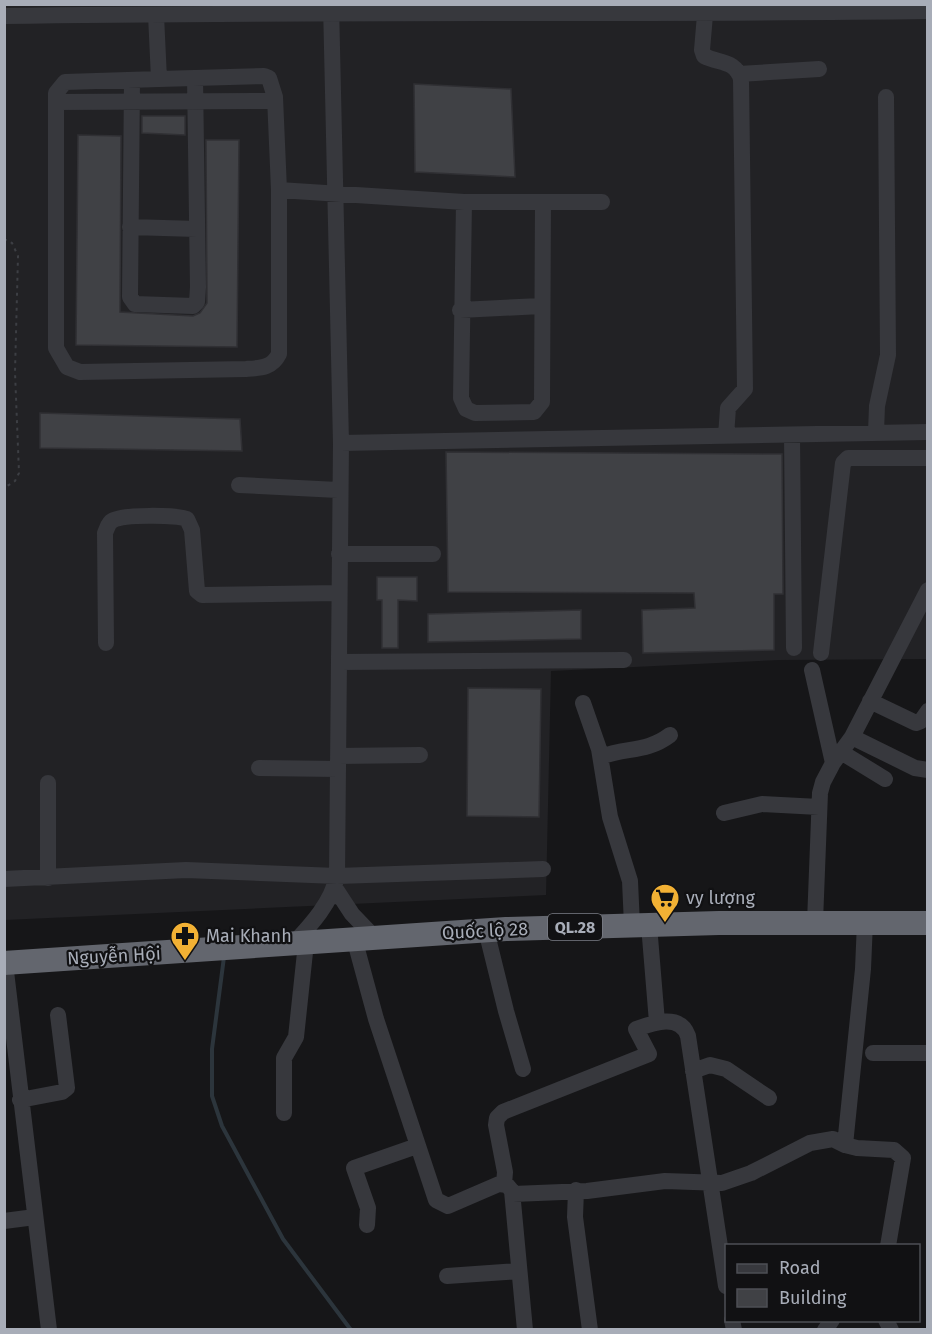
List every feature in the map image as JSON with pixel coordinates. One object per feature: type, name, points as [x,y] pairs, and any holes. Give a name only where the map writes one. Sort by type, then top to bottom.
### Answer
[{"type":"highway","name":"Quốc lộ 28","points":[[223,949],[486,930],[815,922],[927,923]]},
{"type":"highway","name":"Nguyễn Hội","points":[[5,963],[223,949]]},
{"type":"street","points":[[4,16],[108,10],[156,15],[332,9],[658,9],[705,15],[789,9],[864,8],[927,11]]},
{"type":"street","points":[[332,9],[341,442],[338,490],[339,662],[336,882],[365,938],[376,1019],[433,1194],[443,1205],[508,1189],[576,1190],[664,1181],[734,1180],[810,1143],[833,1139],[857,1148],[894,1150],[903,1158],[888,1244]]},
{"type":"street","points":[[156,15],[159,79]]},
{"type":"street","points":[[705,15],[702,50],[705,56],[730,64],[739,74],[745,390],[728,408],[726,436]]},
{"type":"street","points":[[739,74],[819,69]]},
{"type":"street","points":[[264,76],[272,83],[275,101],[279,190],[279,354],[274,363],[269,366],[246,369],[72,370],[62,362],[56,348],[56,93],[64,82],[195,78],[264,76]]},
{"type":"street","points":[[132,80],[130,297],[135,304],[193,306],[197,302],[198,287],[195,78]]},
{"type":"street","points":[[876,432],[877,406],[888,355],[886,97]]},
{"type":"street","points":[[56,102],[275,101]]},
{"type":"street","points":[[279,190],[464,202],[602,202]]},
{"type":"street","points":[[464,202],[460,310],[463,405],[475,413],[534,412],[542,402],[543,203]]},
{"type":"street","points":[[130,227],[197,229]]},
{"type":"street","points":[[460,310],[541,306]]},
{"type":"street","points":[[901,432],[902,458]]},
{"type":"street","points":[[341,442],[927,432]]},
{"type":"street","points":[[854,458],[855,433]]},
{"type":"street","points":[[792,435],[794,648]]},
{"type":"street","points":[[821,653],[843,463],[846,459],[854,458],[927,458]]},
{"type":"street","points":[[239,485],[338,490]]},
{"type":"street","points":[[106,644],[105,533],[108,525],[117,519],[177,516],[187,519],[192,530],[197,591],[202,595],[338,593]]},
{"type":"street","points":[[339,554],[433,554]]},
{"type":"street","points":[[815,922],[819,807],[823,782],[852,737],[927,590]]},
{"type":"street","points":[[339,662],[624,660]]},
{"type":"street","points":[[812,670],[837,757],[885,779]]},
{"type":"street","points":[[870,701],[916,723],[921,721],[927,711]]},
{"type":"street","points":[[583,703],[592,722],[601,757],[610,817],[630,880],[641,925],[657,1022]]},
{"type":"street","points":[[601,757],[614,752],[644,749],[670,735]]},
{"type":"street","points":[[852,737],[915,768],[927,770]]},
{"type":"street","points":[[259,768],[420,755]]},
{"type":"street","points":[[48,783],[48,878]]},
{"type":"street","points":[[724,813],[762,804],[819,807]]},
{"type":"street","points":[[4,879],[186,870],[336,882],[543,869]]},
{"type":"street","points":[[284,1113],[284,1058],[296,1037],[300,944],[336,882]]},
{"type":"street","points":[[845,1144],[864,969],[866,922]]},
{"type":"street","points":[[486,930],[503,1001],[523,1069]]},
{"type":"street","points":[[5,963],[14,1094],[35,1217],[49,1329]]},
{"type":"street","points":[[14,1094],[62,1092],[67,1088],[58,1015]]},
{"type":"street","points":[[525,1329],[497,1118],[503,1112],[649,1054],[636,1029],[657,1022],[678,1023],[685,1028],[725,1279]]},
{"type":"street","points":[[873,1053],[927,1053]]},
{"type":"street","points":[[693,1071],[710,1065],[726,1069],[770,1098]]},
{"type":"street","points":[[367,1225],[368,1208],[354,1168],[417,1146]]},
{"type":"street","points":[[576,1190],[575,1217],[590,1329]]},
{"type":"street","points":[[4,1221],[35,1217]]},
{"type":"street","points":[[447,1276],[519,1271]]},
{"type":"path","points":[[4,239],[12,243],[18,256],[15,372],[19,473],[15,481],[4,488]]},
{"type":"shaded area","points":[[4,5],[927,5],[927,659],[780,660],[551,671],[546,895],[5,920]]},
{"type":"building","points":[[414,84],[511,89],[515,177],[415,172]]},
{"type":"building","points":[[142,116],[185,116],[185,135],[142,133]]},
{"type":"building","points":[[78,135],[121,136],[120,312],[193,316],[200,313],[207,303],[206,140],[239,140],[237,347],[76,345]]},
{"type":"building","points":[[40,413],[240,419],[242,451],[40,448]]},
{"type":"building","points":[[446,452],[782,454],[783,594],[774,594],[774,650],[643,653],[642,610],[695,608],[694,593],[448,592]]},
{"type":"building","points":[[377,577],[417,577],[417,601],[398,600],[398,648],[382,648],[382,600],[377,600]]},
{"type":"building","points":[[581,610],[581,639],[428,642],[428,614]]},
{"type":"building","points":[[468,688],[541,689],[539,817],[467,816]]},
{"type":"waterway","points":[[224,957],[212,1049],[212,1096],[222,1126],[283,1239],[351,1330]]},
{"type":"place","name":"vy lượng","points":[[665,924]]},
{"type":"place","name":"Mai Khanh","points":[[185,962]]}]
